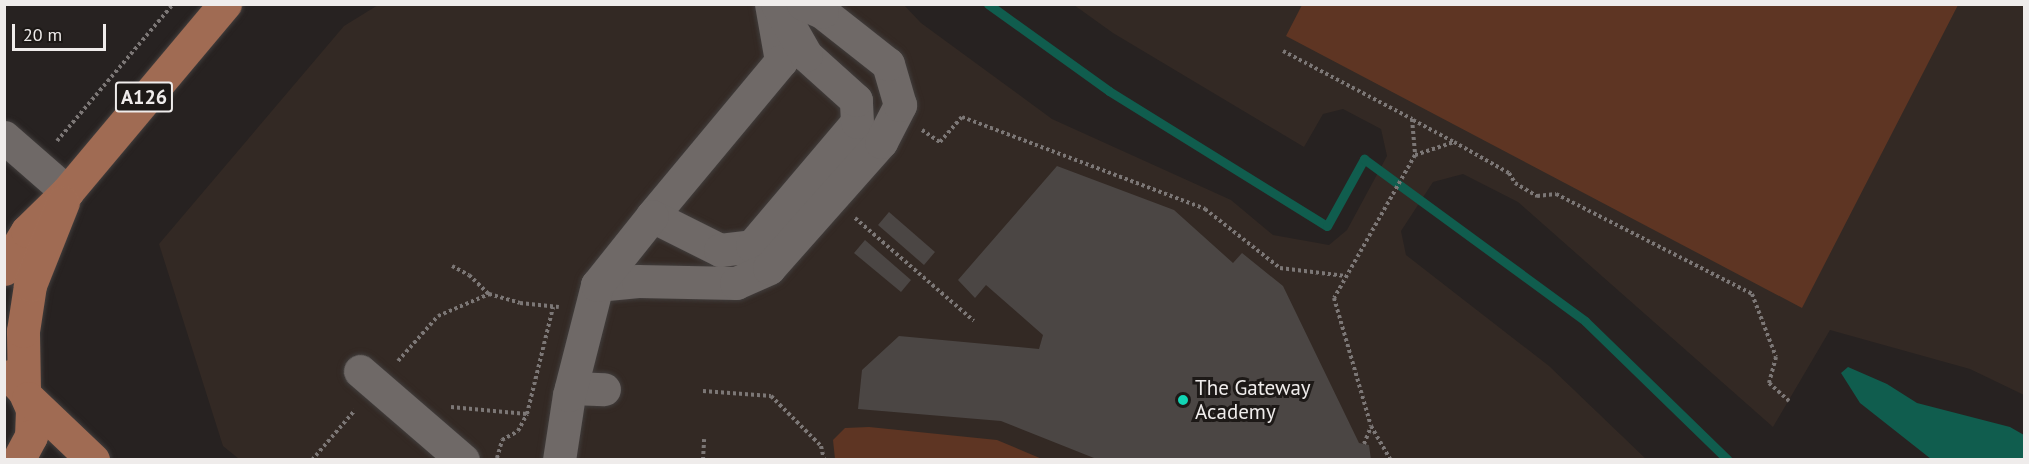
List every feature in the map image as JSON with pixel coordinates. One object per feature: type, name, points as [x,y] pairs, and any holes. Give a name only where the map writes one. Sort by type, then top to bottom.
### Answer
[{"type":"main road","name":"A126","points":[[4,269],[27,231],[67,192],[225,4]]},
{"type":"main road","name":"A126","points":[[19,387],[23,331],[30,285],[67,192]]},
{"type":"main road","points":[[18,459],[31,436],[33,422],[19,387]]},
{"type":"main road","points":[[19,387],[93,459]]},
{"type":"street","points":[[559,459],[571,388],[597,285],[781,61],[771,4]]},
{"type":"street","points":[[652,216],[720,250],[752,246],[857,122],[856,100],[806,55],[777,4]]},
{"type":"street","points":[[597,285],[638,281],[736,283],[769,268],[881,142],[900,105],[888,64],[822,12],[803,4]]},
{"type":"street","points":[[4,137],[67,192]]},
{"type":"street","points":[[369,379],[463,459]]},
{"type":"street","points":[[571,388],[604,389]]},
{"type":"path","points":[[50,150],[173,4]]},
{"type":"path","points":[[1283,51],[1509,173],[1515,183],[1537,196],[1556,194],[1752,294],[1776,357],[1769,383],[1789,401]]},
{"type":"path","points":[[895,113],[940,142],[962,117],[1205,209],[1280,268],[1346,276]]},
{"type":"path","points":[[1391,459],[1371,426],[1334,298],[1415,155],[1412,119]]},
{"type":"path","points":[[1415,155],[1454,142]]},
{"type":"path","points":[[831,198],[975,321]]},
{"type":"path","points":[[452,266],[470,275],[489,294]]},
{"type":"path","points":[[496,459],[502,440],[518,431],[527,414],[553,306]]},
{"type":"path","points":[[401,358],[407,367]]},
{"type":"path","points":[[312,459],[369,379]]},
{"type":"path","points":[[703,391],[771,396],[821,446],[824,459]]},
{"type":"path","points":[[444,406],[527,414]]},
{"type":"path","points":[[1364,444],[1371,426]]},
{"type":"path","points":[[703,459],[704,439]]},
{"type":"shaded area","points":[[1302,4],[1958,5],[1802,308],[1286,36]]},
{"type":"shaded area","points":[[378,5],[904,5],[921,23],[1052,119],[1231,200],[1273,235],[1329,245],[1347,230],[1387,156],[1381,129],[1343,109],[1323,114],[1304,147],[1113,33],[1074,5],[2024,5],[2024,395],[1970,369],[1830,330],[1773,427],[1518,202],[1463,174],[1433,182],[1401,231],[1406,255],[1549,366],[1646,459],[239,459],[223,446],[159,244],[344,26]]},
{"type":"shaded area","points":[[1848,367],[1887,384],[1917,403],[2010,427],[2024,435],[2024,459],[1931,459],[1860,403],[1841,373]]},
{"type":"shaded area","points":[[869,427],[997,440],[1042,459],[835,459],[833,440],[845,428]]},
{"type":"building","points":[[1057,166],[1174,210],[1233,263],[1242,253],[1283,286],[1359,443],[1369,445],[1371,460],[1099,460],[1001,421],[858,409],[862,370],[899,336],[1039,349],[1043,335],[986,285],[975,298],[958,280]]},
{"type":"building","points":[[889,212],[935,252],[924,265],[878,225]]},
{"type":"building","points":[[865,240],[911,280],[901,292],[854,253]]},
{"type":"waterway","points":[[988,4],[1109,91],[1327,226],[1364,159],[1585,321],[1728,460]]},
{"type":"place","name":"The Gateway Academy","points":[[1183,400]]}]
